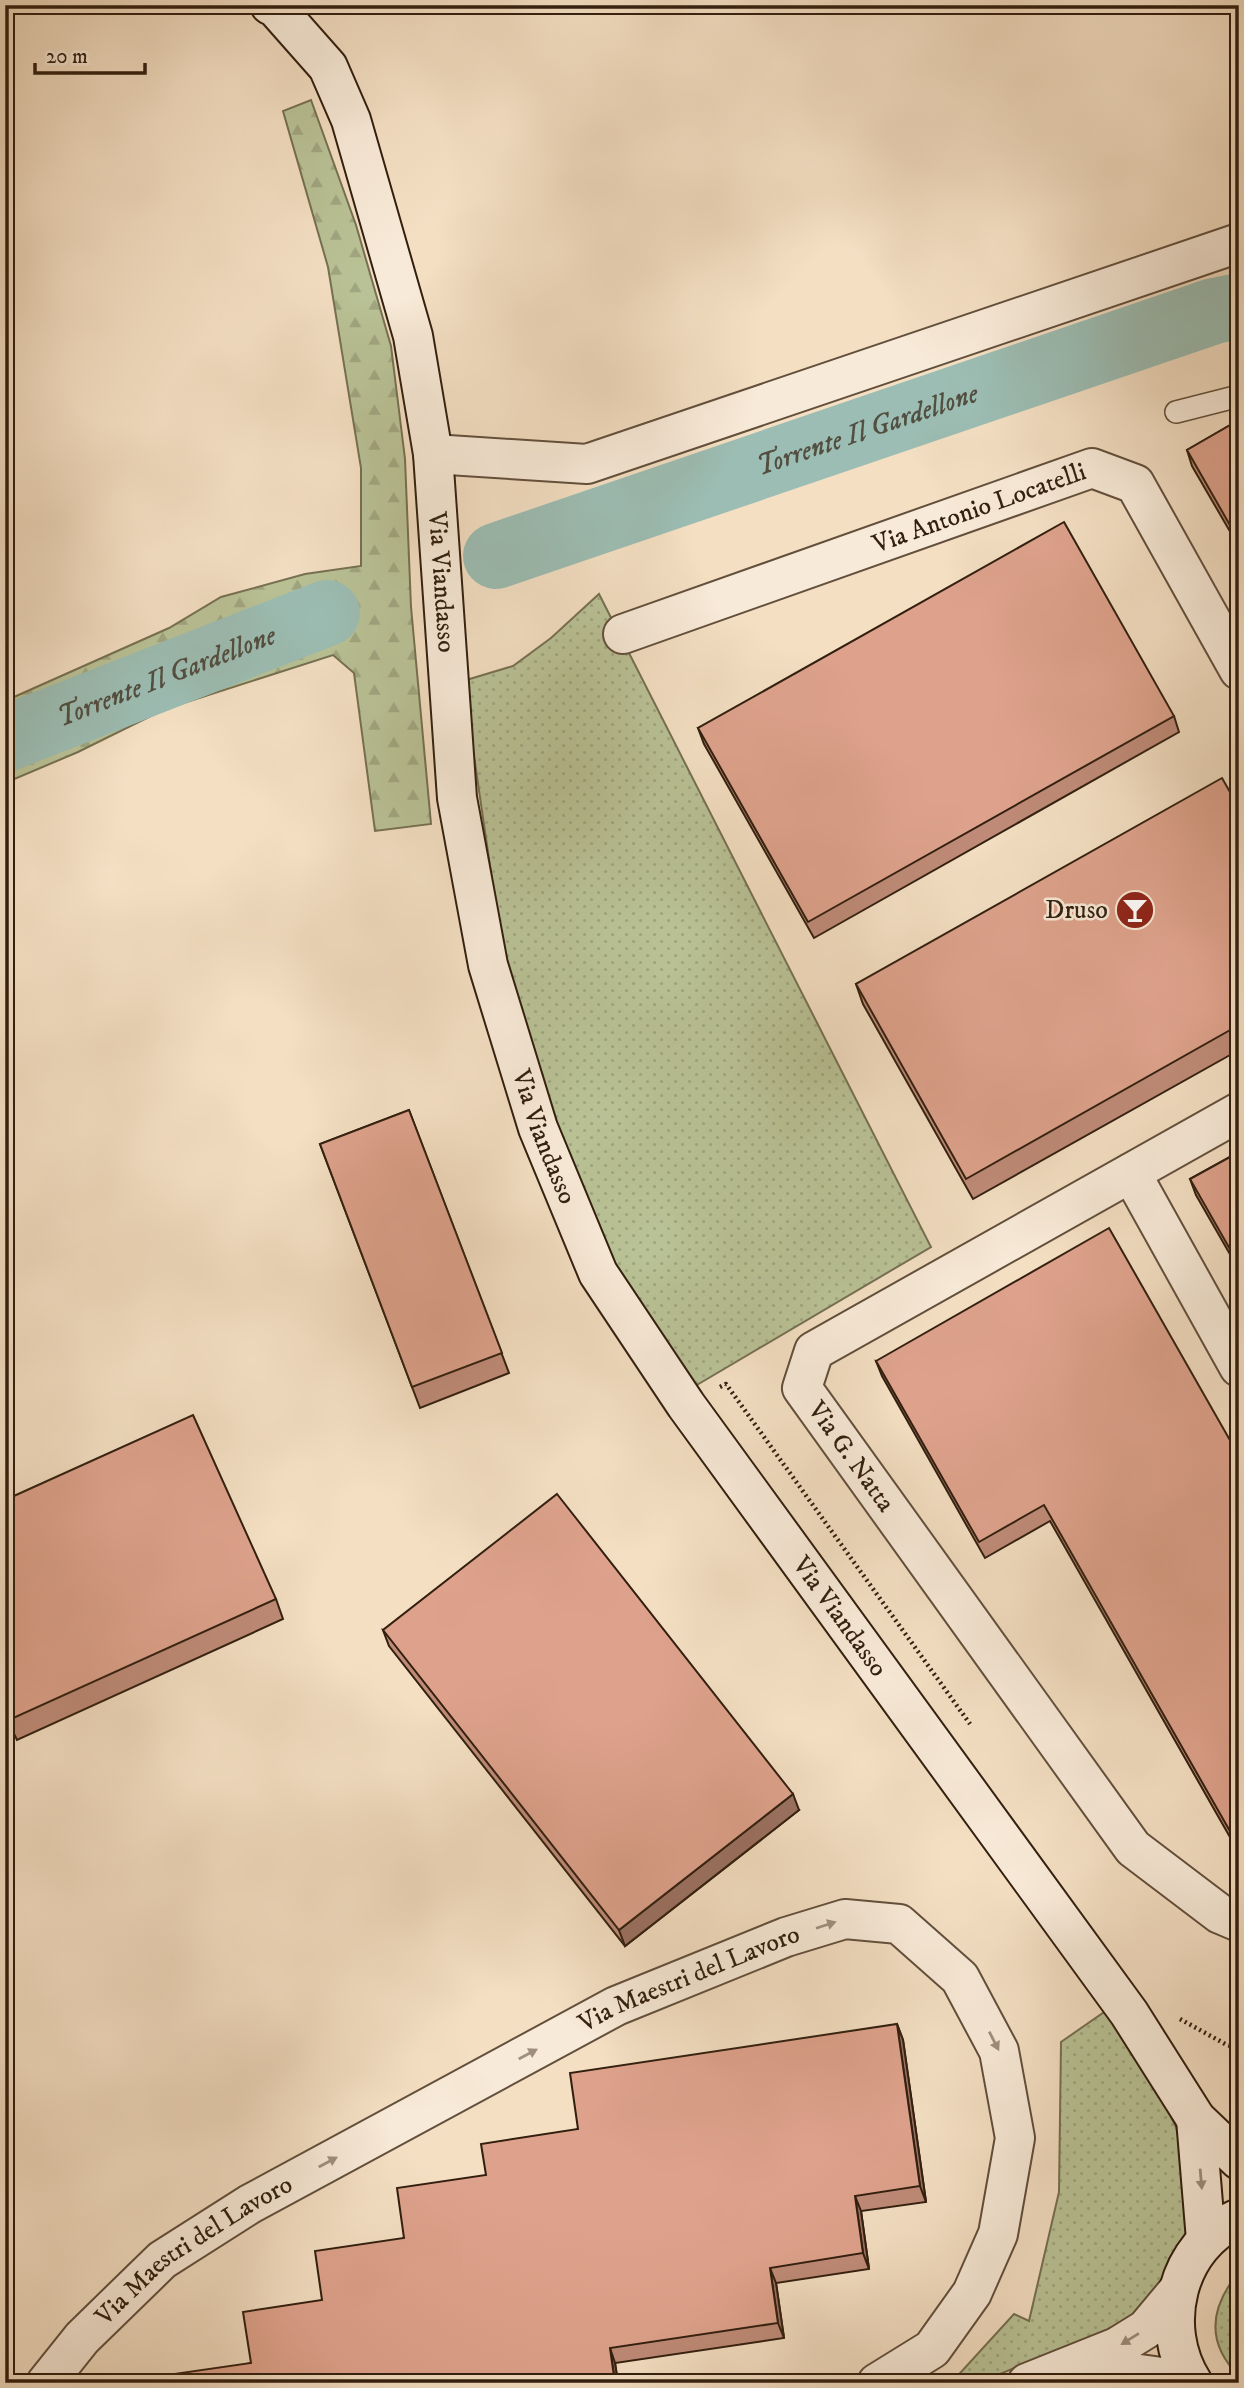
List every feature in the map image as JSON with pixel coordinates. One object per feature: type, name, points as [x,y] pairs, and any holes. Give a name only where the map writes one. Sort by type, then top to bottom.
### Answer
[{"type":"street","name":"Via Viandasso","points":[[270,5],[328,66],[351,120],[413,336],[433,454],[457,799],[488,965],[538,1128],[598,1273],[686,1405],[1129,2012],[1196,2119],[1239,2160]]},
{"type":"street","points":[[433,454],[587,464],[1239,243]]},
{"type":"street","name":"Via Antonio Locatelli","points":[[623,634],[1092,468],[1135,484],[1239,670]]},
{"type":"street","name":"Via G. Natta","points":[[1239,1112],[814,1350],[802,1388],[1133,1848],[1220,1914],[1239,1922]]},
{"type":"street","points":[[1131,1173],[1239,1367]]},
{"type":"street","name":"Via Maestri del Lavoro","points":[[46,2383],[82,2338],[162,2260],[250,2204],[616,2006],[786,1937],[845,1919],[899,1924],[960,1978],[999,2051],[1015,2138],[998,2234],[972,2293],[932,2349],[877,2383]]},
{"type":"street","name":"Via Viandasso","points":[[1196,2119],[1206,2240]]},
{"type":"street","points":[[1192,2382],[1177,2343],[1174,2323],[1177,2293],[1188,2264],[1206,2240],[1230,2221],[1239,2218]]},
{"type":"street","points":[[1027,2383],[1117,2347],[1146,2329],[1177,2293]]},
{"type":"street","points":[[1069,2365],[1192,2382]]},
{"type":"lane","points":[[1176,412],[1239,396]]},
{"type":"path","points":[[686,1405],[726,1384],[970,1725]]},
{"type":"path","points":[[1173,2009],[1181,2021],[1227,2045],[1239,2048]]},
{"type":"green space","points":[[311,100],[356,225],[391,346],[405,459],[411,607],[431,824],[375,831],[354,673],[333,655],[165,709],[78,752],[5,783],[5,701],[169,628],[221,597],[305,574],[361,566],[361,468],[328,267],[283,111]]},
{"type":"green space","points":[[599,594],[931,1247],[685,1392],[636,1314],[566,1166],[506,999],[500,934],[463,681],[513,666],[551,638]]},
{"type":"green space","points":[[1110,2008],[1148,2069],[1176,2127],[1194,2204],[1186,2245],[1161,2308],[978,2383],[951,2383],[1014,2314],[1029,2321],[1059,2192],[1061,2042]]},
{"type":"green space","points":[[1239,2272],[1239,2376],[1221,2350],[1215,2324],[1222,2298]]},
{"type":"building","points":[[1239,420],[1239,541],[1187,450]]},
{"type":"building","points":[[1064,522],[1174,716],[808,922],[698,728]]},
{"type":"building","name":"Druso","points":[[1222,778],[1239,808],[1239,1025],[966,1179],[856,984]]},
{"type":"building","points":[[409,1110],[502,1353],[412,1387],[320,1144]]},
{"type":"building","points":[[1239,1152],[1239,1265],[1190,1179]]},
{"type":"building","points":[[1109,1228],[1239,1456],[1239,1847],[1044,1505],[979,1542],[876,1361]]},
{"type":"building","points":[[193,1415],[276,1599],[9,1720],[5,1711],[5,1500]]},
{"type":"building","points":[[557,1494],[793,1794],[619,1930],[383,1630]]},
{"type":"building","points":[[897,2024],[920,2186],[855,2196],[863,2253],[770,2268],[778,2323],[610,2348],[615,2383],[168,2383],[167,2375],[251,2363],[243,2312],[322,2300],[315,2251],[404,2238],[397,2188],[486,2175],[481,2144],[578,2129],[570,2073]]},
{"type":"waterway","name":"Torrente Il Gardellone","points":[[496,556],[1214,311],[1239,306]]},
{"type":"waterway","name":"Torrente Il Gardellone","points":[[5,739],[327,613]]},
{"type":"place","name":"Druso","points":[[1135,910]]}]
